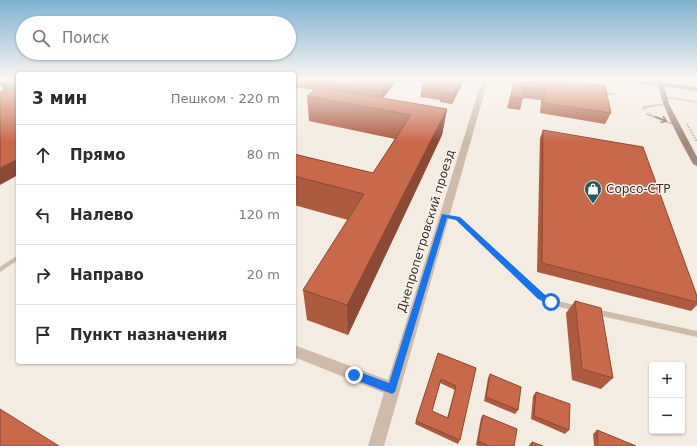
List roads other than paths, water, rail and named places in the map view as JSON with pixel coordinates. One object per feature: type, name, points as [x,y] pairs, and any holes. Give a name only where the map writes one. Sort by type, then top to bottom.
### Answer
[{"type":"street","name":"Днепропетровский проезд","points":[[376,446],[480,101]]},
{"type":"street","points":[[666,101],[676,125],[697,164]]},
{"type":"street","points":[[296,352],[392,389]]},
{"type":"lane","points":[[666,101],[697,105]]},
{"type":"lane","points":[[645,108],[644,107],[666,101],[697,102]]},
{"type":"lane","points":[[647,114],[676,125]]},
{"type":"lane","points":[[444,216],[458,219],[541,296],[551,302],[582,309]]},
{"type":"lane","points":[[0,270],[16,259]]},
{"type":"lane","points":[[590,311],[697,334]]},
{"type":"place","name":"Сорсо-СТР","points":[[593,204]]}]
